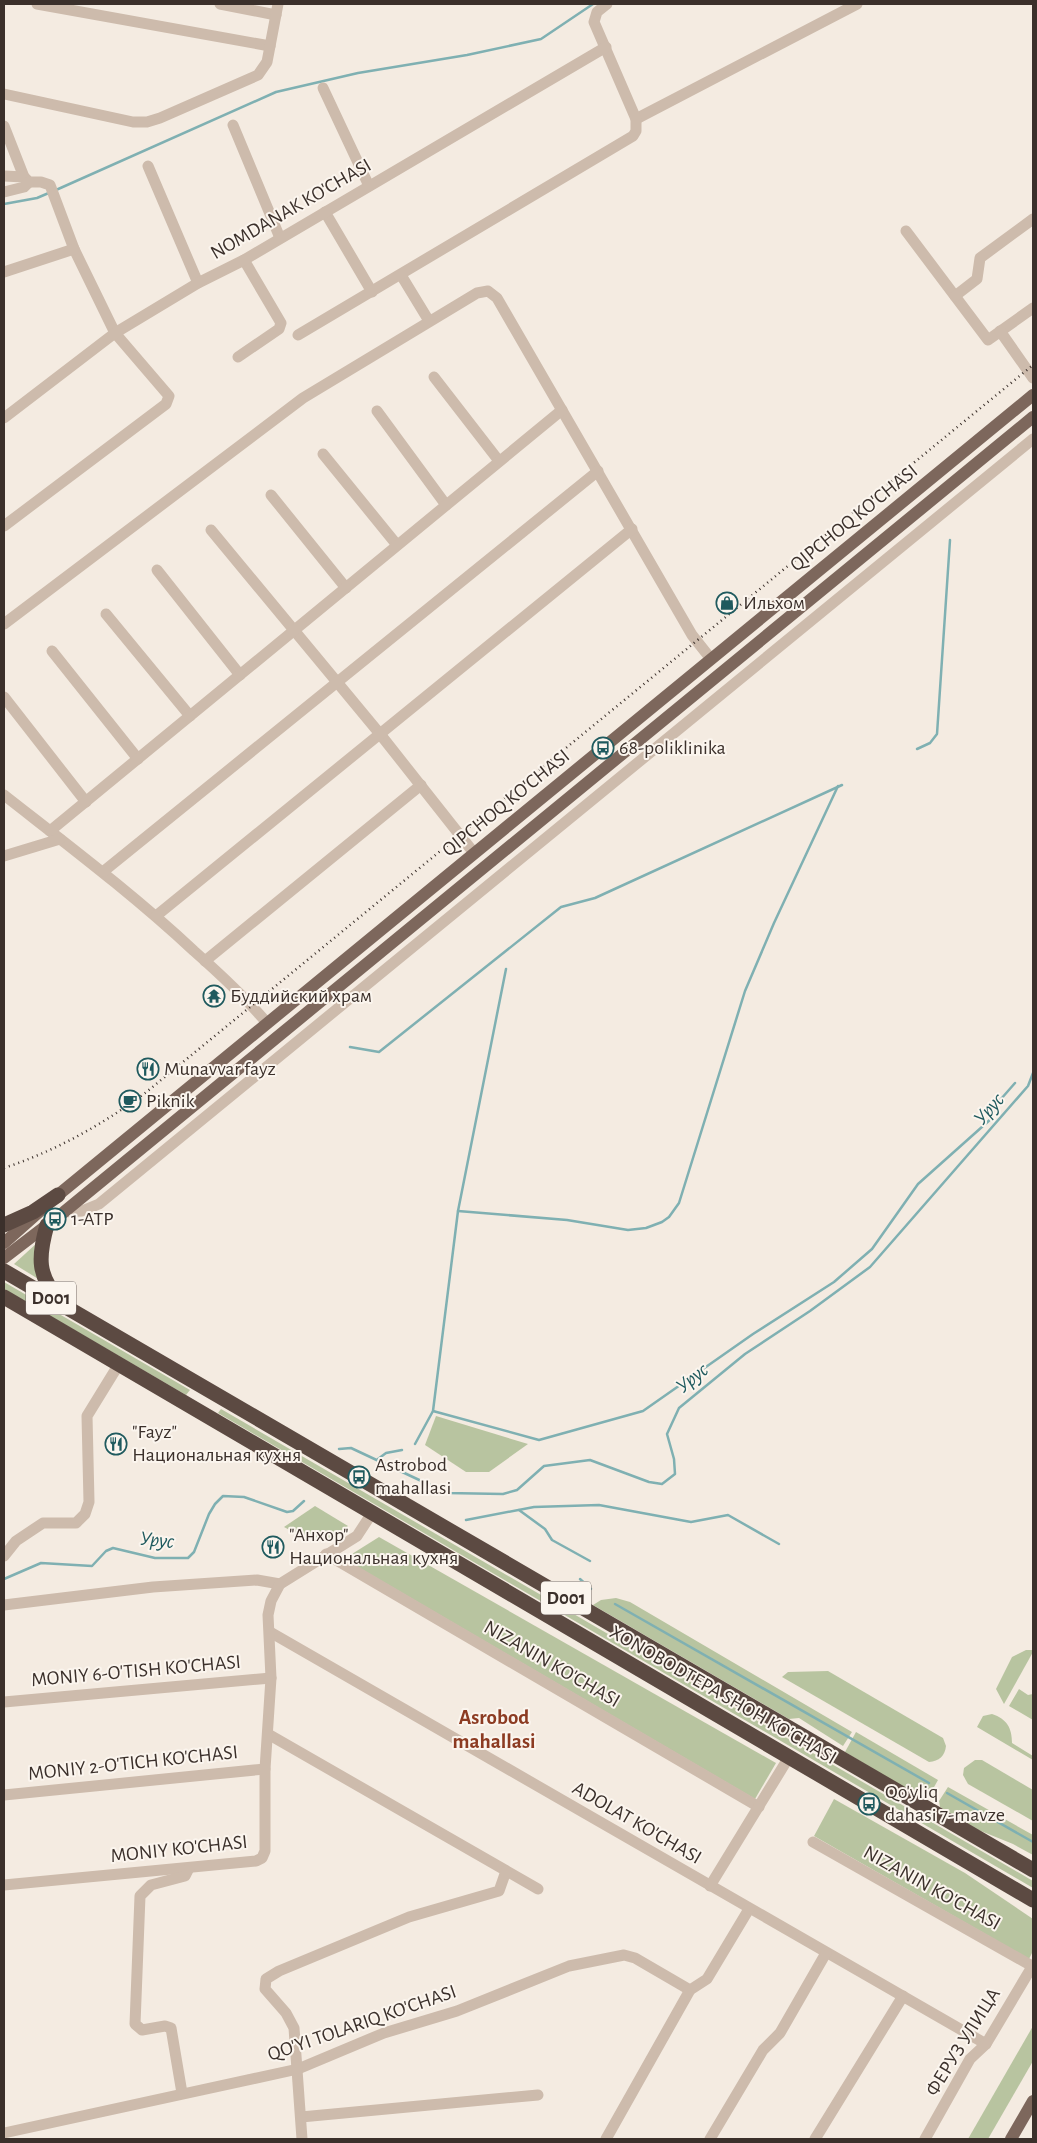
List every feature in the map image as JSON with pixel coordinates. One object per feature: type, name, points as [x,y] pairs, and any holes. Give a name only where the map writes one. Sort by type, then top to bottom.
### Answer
[{"type":"highway","points":[[4,1225],[33,1212],[58,1194]]},
{"type":"highway","points":[[47,1226],[40,1253],[42,1272],[52,1290],[66,1307]]},
{"type":"highway","name":"XONOBODTEPA SHOH KO'CHASI","points":[[4,1271],[1033,1870]]},
{"type":"highway","name":"XONOBODTEPA SHOH KO'CHASI","points":[[4,1297],[1033,1900]]},
{"type":"highway","points":[[207,1416],[204,1409],[206,1402],[219,1396]]},
{"type":"main road","name":"QIPCHOQ KO'CHASI","points":[[4,1243],[58,1194],[1033,395]]},
{"type":"main road","name":"QIPCHOQ KO'CHASI","points":[[4,1258],[47,1226],[1033,417]]},
{"type":"main road","points":[[254,1034],[265,1047]]},
{"type":"main road","points":[[1012,2139],[1033,2102]]},
{"type":"street","points":[[37,4],[270,46]]},
{"type":"street","points":[[4,94],[133,122],[146,122],[258,76],[267,62],[277,10],[220,4]]},
{"type":"street","points":[[298,335],[628,139],[636,131],[636,119],[594,22],[597,12],[607,4]]},
{"type":"street","points":[[636,119],[857,4]]},
{"type":"street","name":"NOMDANAK KO'CHASI","points":[[4,418],[115,332],[198,283],[244,260],[606,47]]},
{"type":"street","points":[[323,88],[369,186]]},
{"type":"street","points":[[233,125],[280,238]]},
{"type":"street","points":[[4,126],[27,180],[24,187],[4,192]]},
{"type":"street","points":[[148,166],[198,283]]},
{"type":"street","points":[[4,176],[46,182],[54,196],[74,249],[115,332],[167,392],[169,401],[4,526]]},
{"type":"street","points":[[325,212],[372,292]]},
{"type":"street","points":[[955,296],[977,279],[980,258],[1033,219]]},
{"type":"street","points":[[906,231],[988,340],[1033,308]]},
{"type":"street","points":[[4,272],[74,249]]},
{"type":"street","points":[[238,357],[279,329],[281,323],[244,260]]},
{"type":"street","points":[[400,274],[428,321]]},
{"type":"street","points":[[4,624],[303,398],[428,321],[483,291],[493,293],[692,635],[711,659]]},
{"type":"street","points":[[1000,331],[1033,378]]},
{"type":"street","points":[[434,377],[499,461]]},
{"type":"street","points":[[50,831],[562,410]]},
{"type":"street","points":[[377,412],[446,504]]},
{"type":"street","points":[[64,1212],[82,1211],[99,1204],[1033,439]]},
{"type":"street","points":[[323,454],[398,545]]},
{"type":"street","points":[[104,872],[598,471]]},
{"type":"street","points":[[271,495],[346,588]]},
{"type":"street","points":[[156,916],[632,529]]},
{"type":"street","points":[[211,530],[380,734],[474,853]]},
{"type":"street","points":[[157,570],[240,675]]},
{"type":"street","points":[[106,614],[190,716]]},
{"type":"street","points":[[52,652],[138,759]]},
{"type":"street","points":[[4,697],[86,802]]},
{"type":"street","points":[[205,961],[421,785]]},
{"type":"street","points":[[4,795],[104,872],[156,916],[247,1000],[267,1023]]},
{"type":"street","points":[[4,856],[60,839]]},
{"type":"street","points":[[4,1556],[16,1540],[44,1523],[76,1523],[85,1514],[89,1502],[87,1416],[119,1364]]},
{"type":"street","points":[[4,1605],[33,1600],[163,1587],[257,1580],[280,1584],[357,1536],[372,1514]]},
{"type":"street","name":"NIZANIN KO'CHASI","points":[[326,1554],[759,1806]]},
{"type":"street","name":"MONIY KO'CHASI","points":[[4,1885],[256,1861],[262,1858],[265,1850],[265,1769],[271,1678],[269,1608],[280,1584]]},
{"type":"street","name":"ADOLAT KO'CHASI","points":[[270,1632],[826,1954],[904,1996],[986,2044]]},
{"type":"street","name":"MONIY 6-O'TISH KO'CHASI","points":[[4,1702],[271,1678]]},
{"type":"street","points":[[268,1734],[538,1889]]},
{"type":"street","points":[[710,1886],[789,1757]]},
{"type":"street","name":"MONIY 2-O'TICH KO'CHASI","points":[[4,1794],[265,1769]]},
{"type":"street","name":"NIZANIN KO'CHASI","points":[[813,1842],[1033,1965]]},
{"type":"street","points":[[182,2093],[171,2028],[165,2026],[142,2030],[134,2024],[140,1896],[143,1891],[154,1883],[185,1876],[189,1868]]},
{"type":"street","points":[[302,2139],[294,2028],[286,2013],[265,1989],[266,1979],[279,1971],[410,1917],[499,1891],[506,1871]]},
{"type":"street","points":[[606,2139],[690,1990],[707,1979],[749,1909]]},
{"type":"street","points":[[710,2139],[763,2050],[780,2033],[826,1954]]},
{"type":"street","name":"QO'YI TOLARIQ KO'CHASI","points":[[4,2133],[298,2069],[384,2033],[456,2011],[568,1966],[624,1955],[635,1958],[690,1990]]},
{"type":"street","name":"ФЕРУЗ УЛИЦА","points":[[926,2139],[970,2059],[986,2044],[1033,1965]]},
{"type":"street","points":[[815,2139],[904,1996]]},
{"type":"street","points":[[301,2117],[538,2095]]},
{"type":"green space","points":[[37,1243],[40,1280],[14,1264]]},
{"type":"green space","points":[[4,1282],[190,1390],[186,1395],[4,1289]]},
{"type":"green space","points":[[221,1409],[1033,1881],[1033,1888],[218,1413]]},
{"type":"green space","points":[[436,1416],[528,1444],[489,1472],[466,1472],[425,1445]]},
{"type":"green space","points":[[315,1506],[348,1526],[332,1541],[299,1535],[284,1527]]},
{"type":"green space","points":[[379,1537],[776,1763],[755,1799],[344,1559]]},
{"type":"green space","points":[[616,1598],[630,1602],[852,1732],[843,1746],[799,1718],[789,1719],[593,1605],[601,1600]]},
{"type":"green space","points":[[1026,1650],[1033,1650],[1033,1652],[1004,1704],[996,1689],[1012,1657]]},
{"type":"green space","points":[[828,1671],[943,1738],[946,1746],[943,1755],[939,1759],[929,1762],[782,1677],[788,1672]]},
{"type":"green space","points":[[1019,1689],[1028,1695],[1033,1694],[1033,1720],[1009,1706]]},
{"type":"green space","points":[[992,1714],[1005,1721],[1010,1729],[1012,1743],[1033,1756],[1033,1760],[977,1727],[983,1716]]},
{"type":"green space","points":[[856,1732],[938,1780],[929,1796],[922,1798],[845,1752]]},
{"type":"green space","points":[[975,1760],[982,1760],[1033,1790],[1033,1821],[968,1784],[963,1775],[964,1768]]},
{"type":"green space","points":[[948,1787],[1033,1835],[1033,1855],[1013,1844],[976,1829],[940,1807],[939,1801]]},
{"type":"green space","points":[[834,1799],[965,1873],[1033,1919],[1033,1951],[1029,1959],[814,1836]]},
{"type":"green space","points":[[1033,2026],[1033,2061],[988,2139],[968,2139]]},
{"type":"waterway","points":[[56,190],[276,92],[358,73],[467,55],[541,39],[593,4]]},
{"type":"waterway","points":[[4,204],[37,198],[51,192]]},
{"type":"waterway","points":[[917,749],[930,743],[937,734],[950,540]]},
{"type":"waterway","points":[[350,1047],[379,1052],[561,907],[595,898],[842,785]]},
{"type":"waterway","points":[[458,1211],[567,1220],[628,1230],[646,1228],[669,1217],[679,1203],[745,991],[774,923],[838,786]]},
{"type":"waterway","points":[[415,1444],[433,1411],[458,1211],[506,969]]},
{"type":"waterway","name":"Урус","points":[[339,1449],[351,1448],[447,1493],[503,1494],[517,1490],[544,1466],[590,1460],[649,1482],[662,1484],[675,1474],[674,1459],[667,1434],[679,1408],[745,1354],[810,1311],[870,1267],[1028,1086],[1033,1073]]},
{"type":"waterway","points":[[433,1411],[539,1440],[643,1411],[753,1334],[834,1282],[872,1249],[918,1184],[992,1118],[994,1107],[1015,1083]]},
{"type":"waterway","points":[[378,1459],[386,1453],[402,1450]]},
{"type":"waterway","name":"Урус","points":[[4,1579],[41,1563],[92,1566],[106,1551],[113,1548],[155,1558],[188,1558],[194,1552],[209,1514],[223,1496],[244,1497],[287,1512],[293,1511],[304,1501]]},
{"type":"waterway","points":[[466,1520],[534,1507],[599,1505],[691,1522],[728,1515],[779,1544]]},
{"type":"waterway","points":[[519,1510],[545,1529],[552,1540],[590,1561]]},
{"type":"waterway","points":[[580,1579],[591,1589]]},
{"type":"waterway","points":[[615,1604],[929,1783]]},
{"type":"waterway","points":[[947,1793],[1033,1842]]},
{"type":"railway","points":[[4,1168],[41,1154],[77,1137],[111,1117],[144,1094],[1033,365]]},
{"type":"place","name":"Ильхом","points":[[727,603]]},
{"type":"place","name":"68-poliklinika","points":[[603,748]]},
{"type":"place","name":"Буддийский храм","points":[[214,996]]},
{"type":"place","name":"Munavvar fayz","points":[[148,1069]]},
{"type":"place","name":"Piknik","points":[[130,1101]]},
{"type":"place","name":"1-ATP","points":[[55,1219]]},
{"type":"place","name":"\"Fayz\" Национальная кухня","points":[[116,1444]]},
{"type":"place","name":"Astrobod mahallasi","points":[[359,1477]]},
{"type":"place","name":"\"Анхор\" Национальная кухня","points":[[273,1547]]},
{"type":"place","name":"Qo'yliq dahasi 7-mavze","points":[[869,1804]]},
{"type":"district","name":"Asrobod mahallasi","points":[[494,1729]]}]
